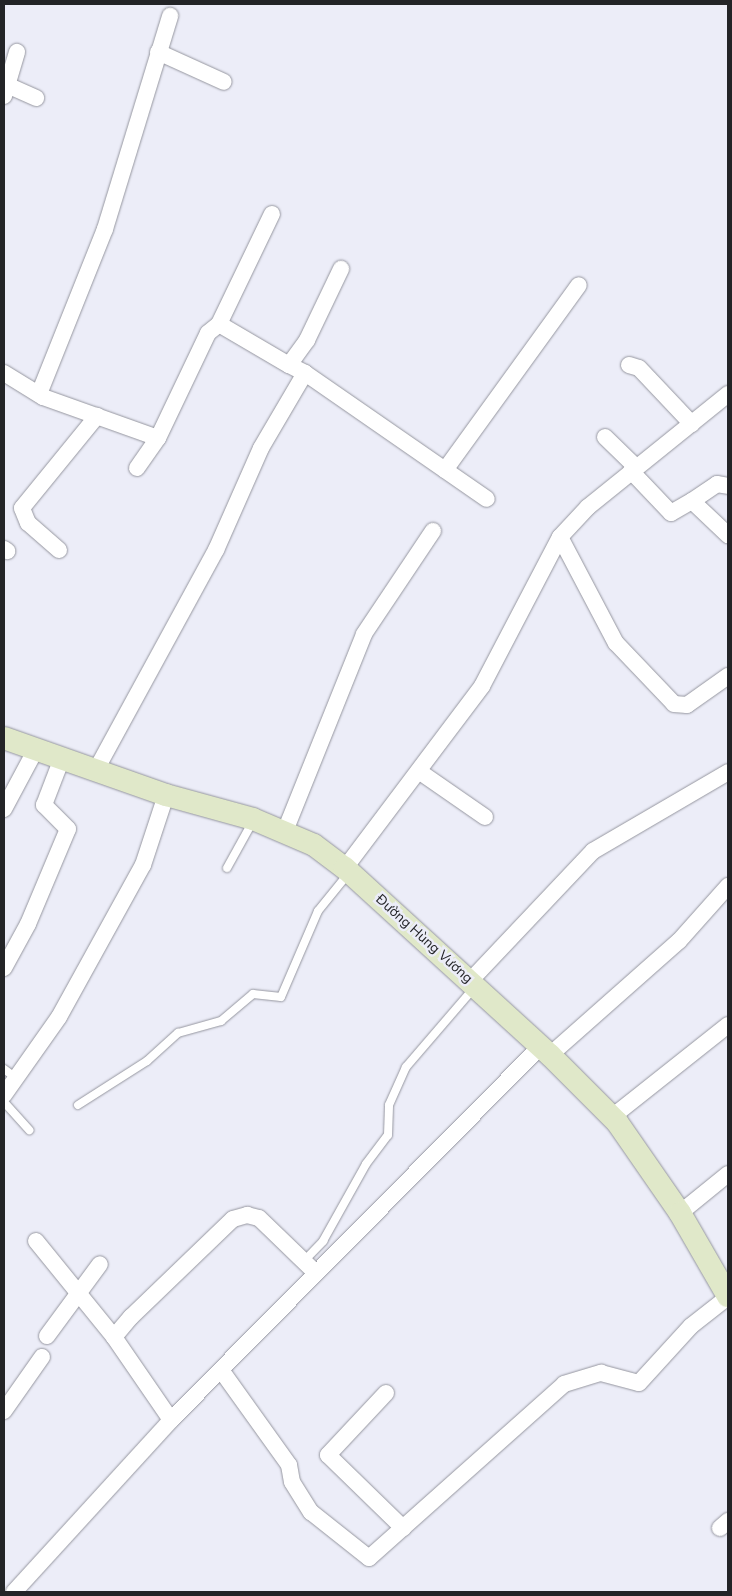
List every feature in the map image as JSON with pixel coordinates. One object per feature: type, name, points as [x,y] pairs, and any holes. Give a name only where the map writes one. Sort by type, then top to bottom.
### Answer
[{"type":"street","points":[[38,394],[105,229],[170,16]]},
{"type":"street","points":[[158,52],[224,82]]},
{"type":"street","points":[[11,62],[5,91],[36,98]]},
{"type":"street","points":[[137,468],[158,438],[208,333],[219,324],[272,214]]},
{"type":"street","points":[[289,365],[307,340],[341,269]]},
{"type":"street","points":[[445,470],[579,285]]},
{"type":"street","points":[[219,324],[305,373],[488,499]]},
{"type":"street","points":[[629,365],[639,368],[692,424]]},
{"type":"street","points":[[4,373],[38,394],[158,438]]},
{"type":"street","points":[[96,770],[216,550],[261,448],[305,373]]},
{"type":"street","points":[[347,870],[495,667],[528,592],[560,537],[634,469],[692,424],[726,401]]},
{"type":"street","points":[[59,550],[28,523],[22,508],[97,416]]},
{"type":"street","points":[[605,437],[671,513],[717,484],[728,486]]},
{"type":"street","points":[[692,501],[728,535]]},
{"type":"street","points":[[285,831],[364,634],[433,531]]},
{"type":"street","points":[[560,537],[616,643],[674,704],[687,705],[726,683]]},
{"type":"street","name":"Đường Hùng Vương","points":[[4,738],[166,795],[254,819],[314,845],[347,870],[545,1050],[612,1118],[680,1213],[728,1296]]},
{"type":"street","points":[[4,809],[36,748]]},
{"type":"street","points":[[4,968],[28,924],[68,829],[44,805],[62,758]]},
{"type":"street","points":[[420,772],[484,817]]},
{"type":"street","points":[[473,984],[593,851],[728,772]]},
{"type":"street","points":[[4,1095],[10,1073],[59,1017],[143,865],[166,795]]},
{"type":"street","points":[[14,1592],[172,1420],[316,1273],[545,1050],[679,941],[728,886]]},
{"type":"street","points":[[612,1118],[728,1025]]},
{"type":"street","points":[[680,1213],[728,1174]]},
{"type":"street","points":[[114,1337],[233,1220],[247,1215],[259,1218],[316,1273]]},
{"type":"street","points":[[36,1241],[114,1337],[172,1420]]},
{"type":"street","points":[[47,1336],[80,1294],[100,1264]]},
{"type":"street","points":[[221,1370],[289,1465],[292,1482],[310,1512],[369,1558],[564,1384],[601,1373],[639,1383],[691,1326],[728,1296]]},
{"type":"street","points":[[4,1411],[42,1357]]},
{"type":"street","points":[[386,1393],[328,1455],[403,1528]]},
{"type":"lane","points":[[227,868],[254,819]]},
{"type":"lane","points":[[78,1105],[147,1061],[178,1033],[221,1021],[253,994],[281,997],[318,911],[347,870]]},
{"type":"lane","points":[[304,1261],[323,1242],[363,1170],[388,1136],[389,1105],[406,1067],[473,984]]},
{"type":"lane","points":[[4,1102],[28,1130]]}]
